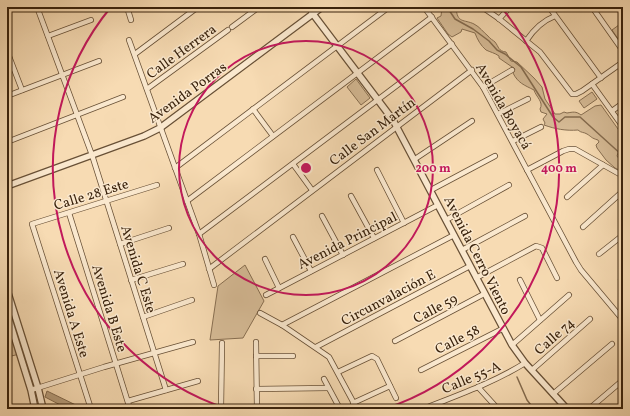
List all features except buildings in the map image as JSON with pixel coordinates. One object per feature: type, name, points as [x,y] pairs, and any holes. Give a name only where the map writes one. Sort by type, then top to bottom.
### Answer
[{"type":"street","name":"Avenida C Este","points":[[37,7],[92,155],[166,390]]},
{"type":"street","points":[[127,7],[132,20]]},
{"type":"street","points":[[135,54],[198,7]]},
{"type":"street","name":"Calle Herrera","points":[[148,89],[259,7]]},
{"type":"street","name":"Avenida Cerro Viento","points":[[308,7],[397,127],[415,159],[502,329],[512,345],[566,409]]},
{"type":"street","name":"Avenida Porras","points":[[7,186],[144,136],[160,128],[322,7]]},
{"type":"street","points":[[175,168],[389,7]]},
{"type":"street","name":"Avenida Boyacá","points":[[424,7],[472,70],[483,87],[581,270],[623,320]]},
{"type":"street","points":[[482,7],[544,56],[572,94],[579,93],[623,62]]},
{"type":"street","points":[[499,19],[510,7]]},
{"type":"street","points":[[549,7],[601,78]]},
{"type":"street","points":[[592,7],[623,51]]},
{"type":"street","points":[[526,41],[539,25],[556,16]]},
{"type":"street","points":[[187,201],[432,17]]},
{"type":"street","points":[[48,36],[91,20]]},
{"type":"street","points":[[130,40],[148,89],[160,128],[199,234],[214,285]]},
{"type":"street","points":[[199,234],[452,44]]},
{"type":"street","points":[[7,51],[22,90]]},
{"type":"street","points":[[7,96],[99,61]]},
{"type":"street","name":"Calle San Martín","points":[[209,269],[472,70]]},
{"type":"street","points":[[483,87],[512,70]]},
{"type":"street","points":[[592,84],[623,127]]},
{"type":"street","points":[[7,142],[123,97]]},
{"type":"street","points":[[498,114],[528,99]]},
{"type":"street","points":[[612,111],[623,103]]},
{"type":"street","points":[[253,109],[273,136]]},
{"type":"street","points":[[415,159],[472,121]]},
{"type":"street","points":[[513,142],[541,127]]},
{"type":"street","points":[[527,170],[569,149],[575,149],[623,176]]},
{"type":"street","points":[[431,190],[495,156]]},
{"type":"street","points":[[293,164],[312,190]]},
{"type":"street","points":[[567,196],[603,165]]},
{"type":"street","points":[[378,170],[404,223]]},
{"type":"street","name":"Calle 28 Este","points":[[32,224],[157,185]]},
{"type":"street","points":[[446,220],[509,185]]},
{"type":"street","points":[[583,227],[623,191]]},
{"type":"street","points":[[351,196],[374,238]]},
{"type":"street","name":"Avenida Principal","points":[[266,294],[438,205]]},
{"type":"street","name":"Avenida B Este","points":[[69,213],[130,409]]},
{"type":"street","points":[[322,216],[343,255]]},
{"type":"street","points":[[462,250],[525,216]]},
{"type":"street","name":"Avenida A Este","points":[[32,224],[91,409]]},
{"type":"street","points":[[120,244],[169,228]]},
{"type":"street","points":[[282,325],[454,235]]},
{"type":"street","points":[[599,254],[623,235]]},
{"type":"street","points":[[293,237],[311,271]]},
{"type":"street","points":[[476,278],[536,246],[542,248],[557,278]]},
{"type":"street","points":[[264,259],[279,288]]},
{"type":"street","points":[[131,280],[183,264]]},
{"type":"street","name":"Circunvalación E","points":[[316,347],[470,266]]},
{"type":"street","points":[[520,280],[540,320]]},
{"type":"street","points":[[7,290],[38,388],[43,409]]},
{"type":"street","name":"Calle 59","points":[[396,341],[484,294]]},
{"type":"street","points":[[512,345],[569,295]]},
{"type":"street","points":[[143,317],[192,300]]},
{"type":"street","points":[[7,313],[31,390],[35,409]]},
{"type":"street","points":[[260,314],[282,325],[329,357],[356,409]]},
{"type":"street","name":"Calle 74","points":[[532,370],[590,320]]},
{"type":"street","name":"Calle 58","points":[[421,370],[502,329]]},
{"type":"street","points":[[31,390],[154,352],[193,342]]},
{"type":"street","points":[[256,342],[256,409]]},
{"type":"street","points":[[221,409],[222,343]]},
{"type":"street","points":[[553,394],[612,344]]},
{"type":"street","points":[[256,356],[293,356]]},
{"type":"street","points":[[338,372],[372,356],[377,359],[396,398]]},
{"type":"street","name":"Calle 55-A","points":[[423,409],[510,373],[525,362]]},
{"type":"street","points":[[324,380],[339,407]]},
{"type":"street","points":[[589,409],[623,380]]},
{"type":"street","points":[[128,401],[198,381]]},
{"type":"street","points":[[353,403],[390,386]]},
{"type":"street","points":[[478,387],[498,409]]},
{"type":"street","points":[[256,389],[328,388]]},
{"type":"shaded area","points":[[442,7],[456,7],[459,19],[474,24],[478,27],[495,42],[500,50],[506,52],[511,61],[517,62],[534,78],[542,87],[545,99],[555,114],[574,112],[581,115],[595,106],[601,105],[623,136],[617,156],[620,160],[623,159],[623,172],[615,168],[606,160],[597,148],[596,145],[599,142],[598,140],[578,130],[552,128],[544,125],[545,123],[543,119],[547,114],[541,112],[541,104],[534,90],[517,79],[513,73],[515,69],[499,58],[499,56],[486,50],[479,42],[475,33],[462,29],[461,32],[452,37],[448,34],[437,18],[441,16]]},
{"type":"shaded area","points":[[623,22],[623,46],[612,30]]},
{"type":"shaded area","points":[[356,79],[370,98],[361,105],[347,87]]},
{"type":"shaded area","points":[[592,92],[597,99],[584,108],[579,101]]},
{"type":"shaded area","points":[[245,265],[264,301],[243,338],[210,340],[218,286]]},
{"type":"shaded area","points":[[7,313],[20,354],[7,357]]},
{"type":"shaded area","points":[[47,391],[84,409],[68,409],[45,397]]},
{"type":"waterway","points":[[447,7],[455,19],[473,29],[489,41],[497,50],[505,54],[521,67],[553,117],[559,122],[565,117],[580,117],[623,156]]},
{"type":"waterway","points":[[517,377],[527,400],[534,409]]}]
